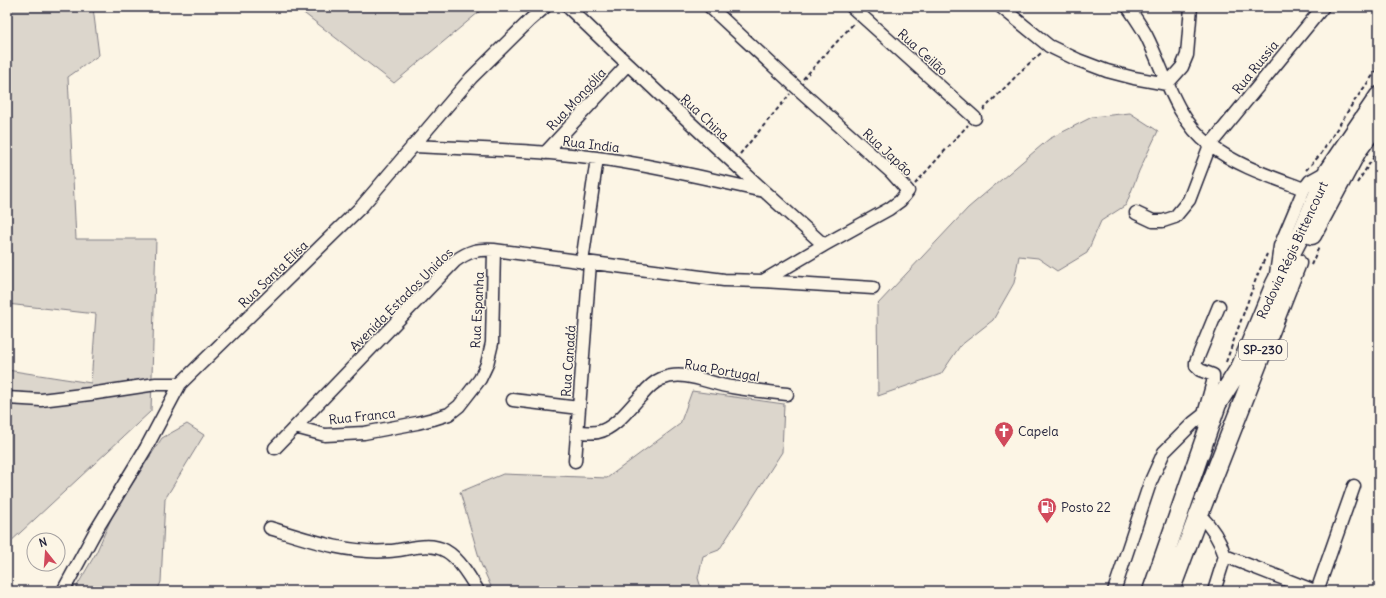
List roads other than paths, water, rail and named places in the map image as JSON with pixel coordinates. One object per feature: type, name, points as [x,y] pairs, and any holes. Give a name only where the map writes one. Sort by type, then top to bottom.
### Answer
[{"type":"highway","name":"Rodovia Régis Bittencourt","points":[[1152,591],[1210,409],[1241,366],[1275,284],[1302,232],[1328,171],[1379,96]]},
{"type":"highway","name":"Rodovia Régis Bittencourt","points":[[1170,591],[1299,259],[1357,151],[1379,120]]},
{"type":"street","name":"Rua Santa Elisa","points":[[63,591],[95,532],[146,448],[180,384],[362,206],[391,174],[412,146],[471,78],[545,7]]},
{"type":"street","name":"Rua China","points":[[568,7],[627,65],[824,245]]},
{"type":"street","name":"Rua Japão","points":[[710,7],[891,172],[908,191],[900,201],[889,209],[824,245],[763,282]]},
{"type":"street","name":"Rua Ceilão","points":[[852,7],[975,118]]},
{"type":"street","points":[[1001,7],[1049,46],[1078,60],[1107,71],[1134,78],[1168,84]]},
{"type":"street","points":[[1128,7],[1146,35],[1185,119],[1196,133],[1210,145],[1240,162],[1300,188]]},
{"type":"street","points":[[1168,84],[1182,67],[1187,55],[1191,7]]},
{"type":"street","name":"Rua Russia","points":[[1136,213],[1154,220],[1163,221],[1175,217],[1189,200],[1210,145],[1323,7]]},
{"type":"street","name":"Rua Mongólia","points":[[545,153],[627,65]]},
{"type":"street","name":"Rua India","points":[[412,146],[545,153],[597,158],[660,168],[764,191]]},
{"type":"street","name":"Rua Canadá","points":[[575,461],[586,263],[597,158]]},
{"type":"street","points":[[1275,284],[1280,246],[1300,188],[1328,171]]},
{"type":"street","name":"Avenida Estados Unidos","points":[[275,448],[455,261],[466,253],[479,249],[494,250],[724,280],[763,282]]},
{"type":"street","name":"Rua Espanha","points":[[433,419],[449,414],[459,406],[480,379],[487,364],[492,343],[494,250]]},
{"type":"street","points":[[763,282],[873,288]]},
{"type":"street","points":[[1112,590],[1150,482],[1164,452],[1210,409],[1213,375],[1200,370],[1196,366],[1196,362],[1219,306]]},
{"type":"street","name":"Rua Portugal","points":[[577,432],[598,432],[608,428],[617,421],[648,388],[660,379],[670,376],[685,376],[731,387],[787,394]]},
{"type":"street","points":[[7,398],[41,400],[156,384],[180,384]]},
{"type":"street","points":[[513,400],[579,408]]},
{"type":"street","name":"Rua Franca","points":[[295,427],[325,435],[371,432],[433,419]]},
{"type":"street","points":[[1225,556],[1316,591],[1354,486]]},
{"type":"street","points":[[1199,514],[1222,546],[1225,556],[1214,591]]},
{"type":"street","points":[[270,528],[329,546],[359,550],[390,551],[433,547],[446,551],[454,557],[469,576],[478,591]]},
{"type":"place","name":"Capela","points":[[1004,448]]},
{"type":"place","name":"Posto 22","points":[[1047,524]]}]
